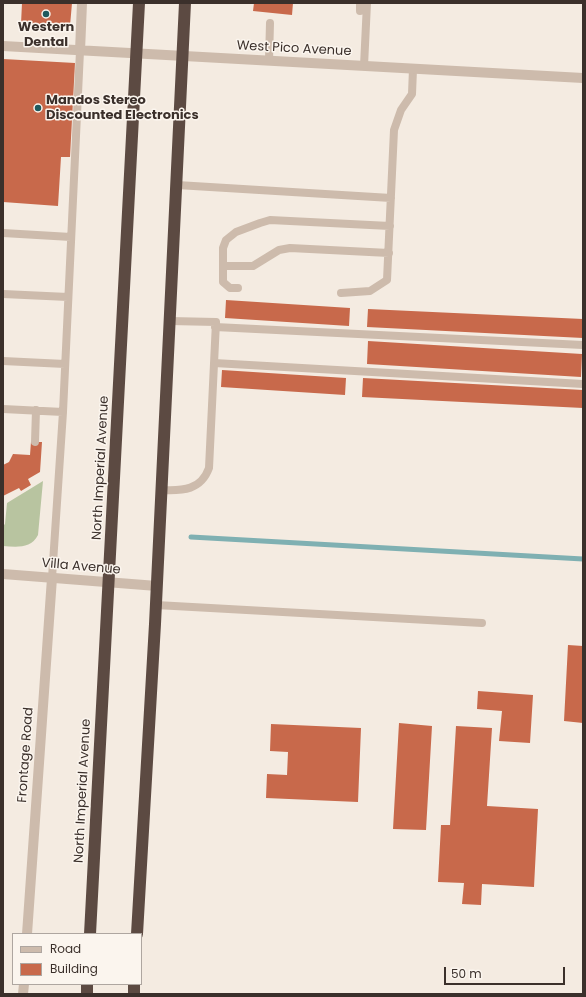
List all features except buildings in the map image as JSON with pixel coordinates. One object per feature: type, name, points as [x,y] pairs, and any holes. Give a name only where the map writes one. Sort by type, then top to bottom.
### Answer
[{"type":"highway","name":"North Imperial Avenue","points":[[90,933],[139,3]]},
{"type":"highway","points":[[137,933],[162,490],[184,56],[185,3]]},
{"type":"street","points":[[80,50],[82,3]]},
{"type":"street","name":"West Pico Avenue","points":[[3,46],[583,78]]},
{"type":"street","name":"Villa Avenue","points":[[3,574],[157,586]]},
{"type":"street","name":"Frontage Road","points":[[27,933],[52,578]]},
{"type":"lane","points":[[364,66],[367,3]]},
{"type":"lane","points":[[268,60],[270,23]]},
{"type":"lane","points":[[52,578],[63,412],[80,50]]},
{"type":"lane","points":[[341,293],[370,291],[387,280],[394,130],[401,110],[408,102],[412,94],[412,68]]},
{"type":"lane","points":[[177,185],[391,198]]},
{"type":"lane","points":[[238,288],[230,288],[224,282],[223,248],[226,240],[242,230],[270,220],[390,226]]},
{"type":"lane","points":[[3,233],[71,237]]},
{"type":"lane","points":[[223,266],[253,266],[279,250],[290,248],[389,253]]},
{"type":"lane","points":[[3,294],[68,297]]},
{"type":"lane","points":[[162,490],[178,491],[191,488],[205,479],[209,468],[216,322],[170,321]]},
{"type":"lane","points":[[215,327],[583,345]]},
{"type":"lane","points":[[3,361],[65,364]]},
{"type":"lane","points":[[214,363],[583,384]]},
{"type":"lane","points":[[3,409],[63,412]]},
{"type":"lane","points":[[35,442],[36,410]]},
{"type":"lane","points":[[156,605],[482,624]]},
{"type":"green space","points":[[43,481],[38,535],[35,540],[27,545],[18,547],[3,546],[3,526],[5,524],[7,503]]},
{"type":"waterway","points":[[191,537],[583,559]]},
{"type":"place","name":"Western Dental","points":[[46,14]]},
{"type":"place","name":"Mandos Stereo Discounted Electronics","points":[[38,108]]}]
